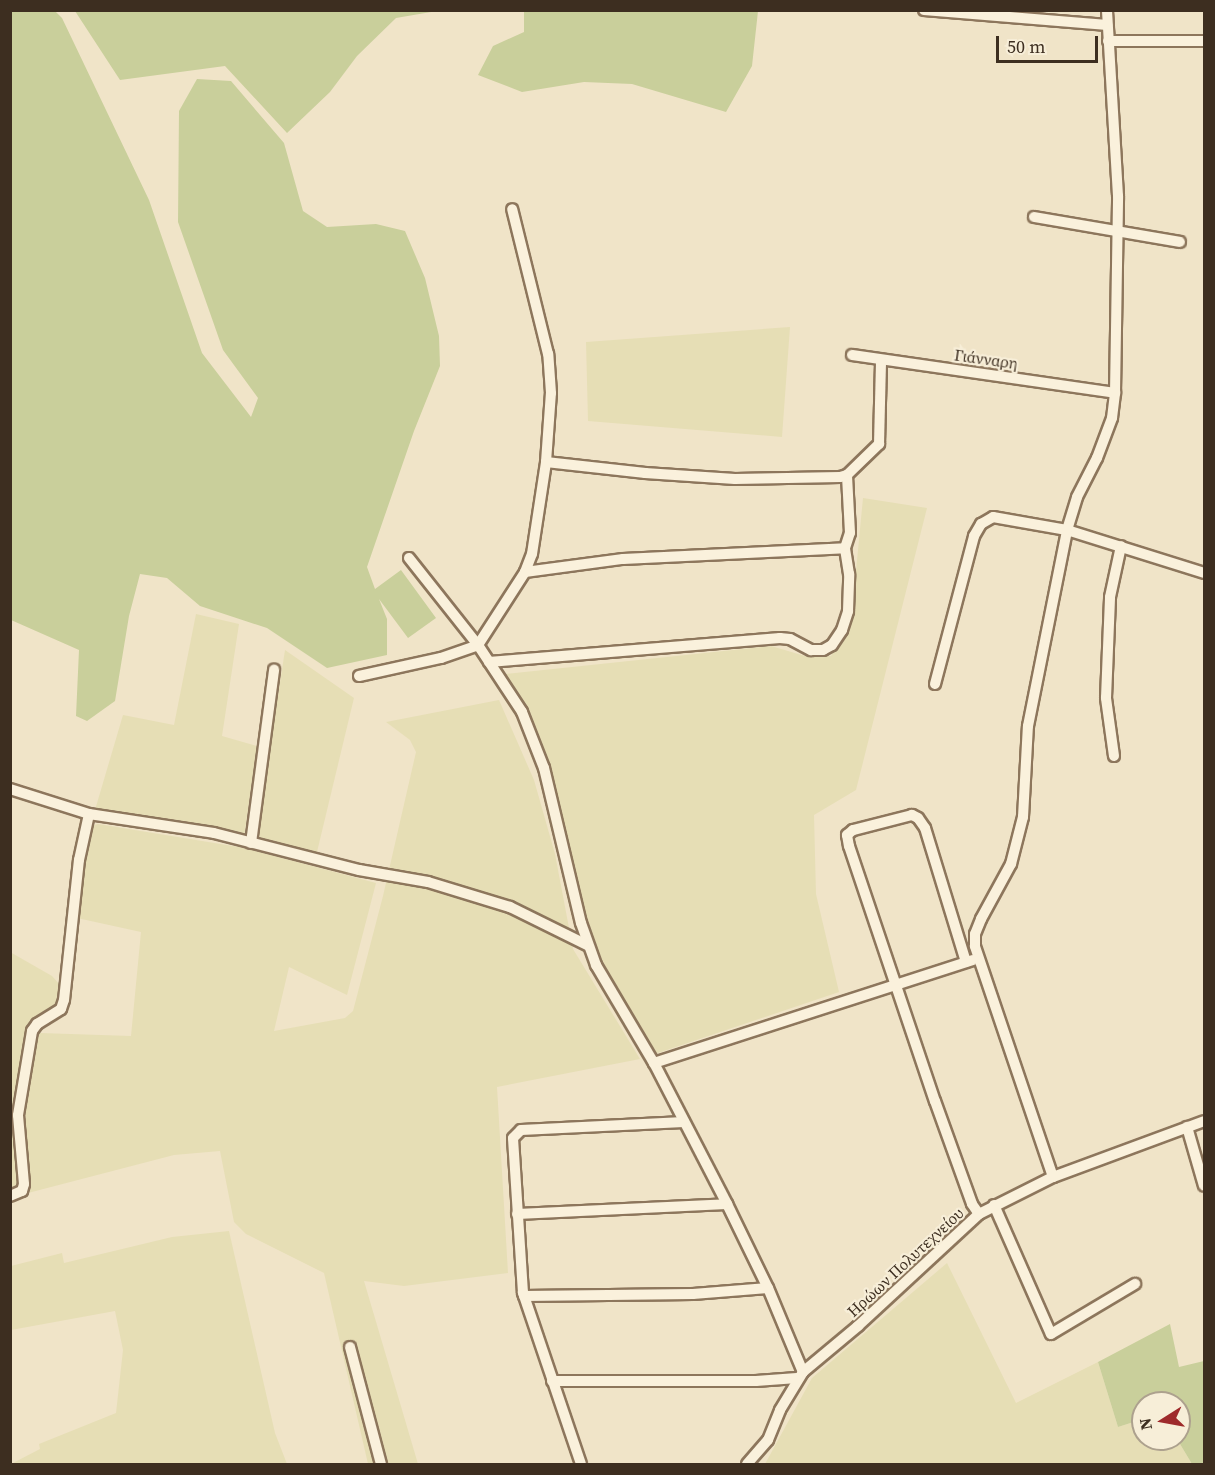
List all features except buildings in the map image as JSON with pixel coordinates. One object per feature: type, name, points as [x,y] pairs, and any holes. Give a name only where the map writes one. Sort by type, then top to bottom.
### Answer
[{"type":"street","points":[[924,10],[1107,25]]},
{"type":"street","points":[[972,960],[975,934],[1011,864],[1023,817],[1028,726],[1067,530],[1077,497],[1097,458],[1112,418],[1115,393],[1117,230],[1116,159],[1107,10]]},
{"type":"street","points":[[1108,41],[1204,41]]},
{"type":"street","points":[[359,676],[441,658],[478,645],[525,572],[532,554],[546,462],[551,393],[548,354],[512,208]]},
{"type":"street","points":[[1034,217],[1180,242]]},
{"type":"street","name":"Γιάνναρη","points":[[852,355],[1115,393]]},
{"type":"street","points":[[546,462],[645,473],[735,478],[840,477],[847,475],[879,444],[881,360]]},
{"type":"street","points":[[489,662],[780,638],[790,639],[811,650],[823,650],[832,645],[842,630],[848,610],[849,574],[845,548],[850,533],[847,475]]},
{"type":"street","points":[[935,684],[974,536],[981,524],[993,518],[1067,530],[1204,573]]},
{"type":"street","points":[[1114,756],[1106,698],[1110,597],[1120,546]]},
{"type":"street","points":[[525,572],[623,559],[845,548]]},
{"type":"street","points":[[409,558],[478,645],[522,712],[544,768],[587,945],[596,965],[654,1064],[727,1204],[768,1288],[800,1375],[756,1381],[552,1381]]},
{"type":"street","points":[[251,843],[274,670]]},
{"type":"street","points":[[10,789],[89,814],[214,832],[359,870],[428,882],[510,907],[587,945]]},
{"type":"street","points":[[10,1196],[17,1195],[24,1184],[18,1115],[32,1031],[37,1024],[61,1009],[64,1000],[79,860],[89,814]]},
{"type":"street","points":[[979,1214],[972,1204],[935,1101],[849,846],[847,835],[853,830],[912,815],[918,818],[925,828],[1053,1177]]},
{"type":"street","points":[[654,1064],[972,960]]},
{"type":"street","name":"Ηρώων Πολυτεχνείου","points":[[747,1464],[768,1440],[780,1410],[800,1375],[858,1326],[979,1214],[1053,1177],[1204,1121]]},
{"type":"street","points":[[581,1464],[524,1296],[513,1138],[521,1130],[684,1122]]},
{"type":"street","points":[[1187,1127],[1204,1186]]},
{"type":"street","points":[[517,1214],[727,1204]]},
{"type":"street","points":[[994,1205],[1051,1334],[1135,1284]]},
{"type":"street","points":[[524,1296],[693,1294],[768,1288]]},
{"type":"street","points":[[350,1347],[381,1464]]},
{"type":"shaded area","points":[[790,327],[782,437],[588,421],[586,342]]},
{"type":"shaded area","points":[[863,498],[927,508],[856,790],[814,815],[816,894],[839,992],[652,1055],[599,965],[523,707],[505,674],[771,646],[805,656],[831,656],[851,623]]},
{"type":"shaded area","points":[[196,614],[239,624],[222,736],[257,746],[244,838],[95,810],[123,715],[174,725]]},
{"type":"shaded area","points":[[285,650],[354,698],[317,852],[256,839]]},
{"type":"shaded area","points":[[499,700],[534,780],[555,854],[573,949],[640,1059],[497,1087],[508,1273],[404,1286],[364,1281],[418,1464],[368,1464],[324,1273],[246,1234],[234,1222],[220,1151],[174,1155],[28,1193],[22,1119],[35,1038],[40,1033],[131,1036],[141,932],[77,918],[89,831],[91,826],[98,824],[245,848],[376,883],[347,995],[289,967],[274,1031],[345,1018],[353,1011],[383,896],[416,752],[410,740],[386,722]]},
{"type":"shaded area","points":[[10,952],[52,976],[60,985],[59,1005],[56,1010],[26,1027],[13,1120],[19,1181],[17,1190],[10,1193]]},
{"type":"shaded area","points":[[229,1231],[275,1433],[287,1464],[11,1464],[40,1449],[39,1444],[116,1413],[123,1350],[115,1311],[11,1330],[11,1266],[62,1253],[64,1263],[172,1237]]},
{"type":"shaded area","points":[[947,1263],[1016,1403],[1098,1362],[1118,1427],[1131,1423],[1131,1451],[1184,1451],[1192,1464],[765,1464],[812,1378]]},
{"type":"green space","points":[[11,10],[55,11],[62,18],[149,200],[202,353],[251,417],[258,398],[223,350],[178,222],[179,111],[197,79],[231,81],[284,143],[303,211],[327,227],[376,224],[405,231],[425,278],[439,336],[440,366],[414,431],[367,567],[375,589],[401,570],[436,618],[408,638],[379,599],[387,619],[387,655],[327,668],[267,628],[200,606],[167,578],[140,574],[129,616],[115,701],[87,721],[76,716],[79,650],[11,620]]},
{"type":"green space","points":[[75,11],[437,11],[396,18],[357,56],[330,92],[287,133],[225,66],[120,80]]},
{"type":"green space","points":[[524,11],[758,11],[752,66],[726,112],[632,84],[584,82],[522,92],[478,75],[493,46],[524,32]]},
{"type":"green space","points":[[1170,1324],[1179,1367],[1204,1361],[1204,1464],[1192,1464],[1184,1451],[1191,1451],[1191,1391],[1131,1391],[1131,1423],[1118,1427],[1098,1362]]}]
